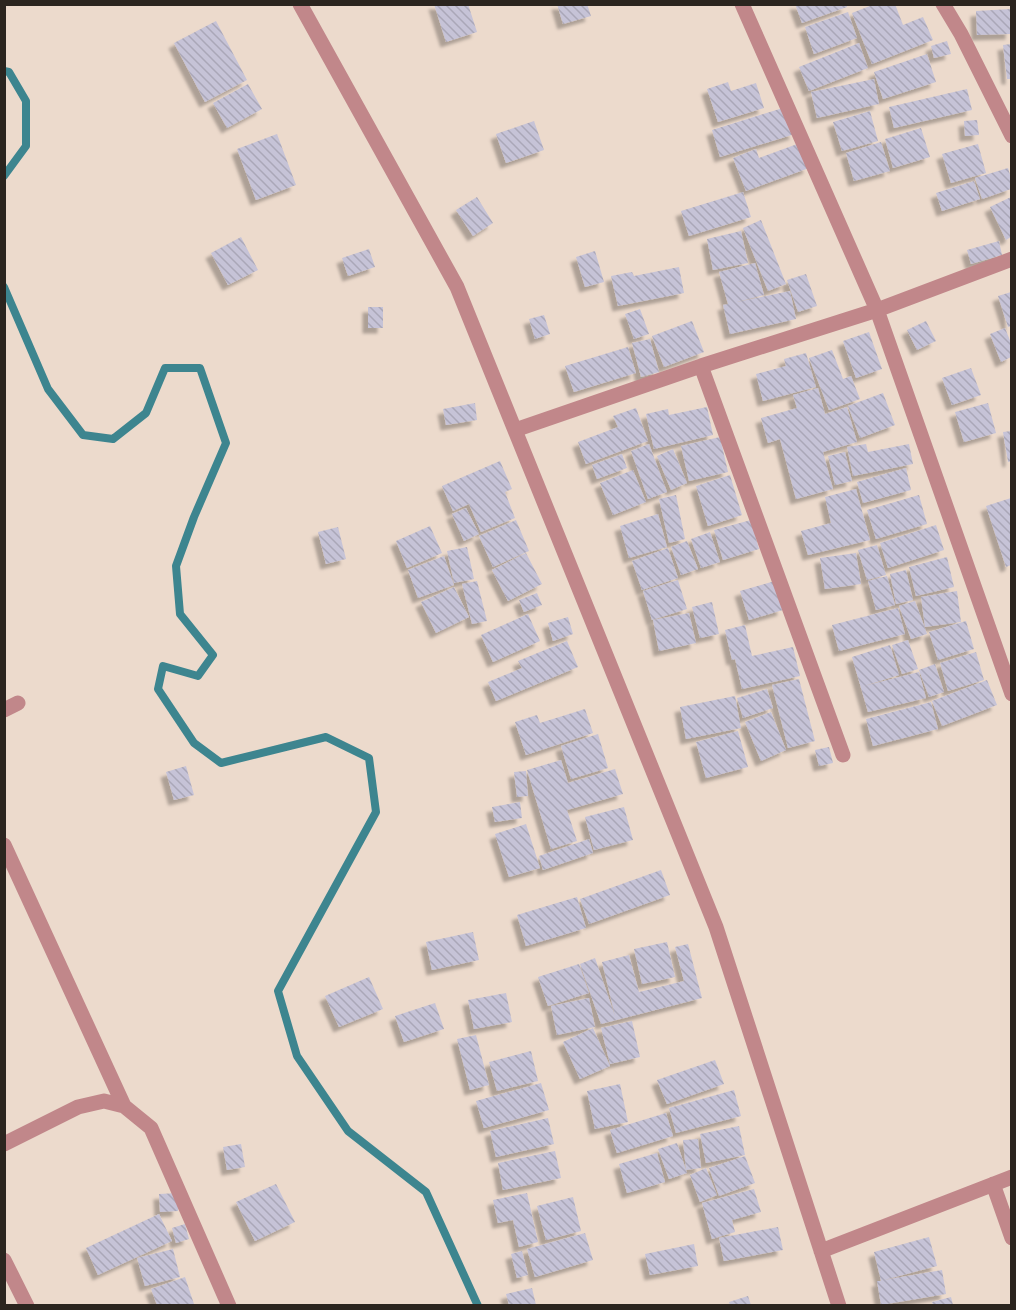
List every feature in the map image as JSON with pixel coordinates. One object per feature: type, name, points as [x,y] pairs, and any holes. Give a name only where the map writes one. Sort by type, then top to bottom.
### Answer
[{"type":"street","points":[[300,4],[457,286],[716,927],[839,1305]]},
{"type":"street","points":[[742,4],[877,310],[1011,694]]},
{"type":"street","points":[[943,4],[961,34],[1011,136]]},
{"type":"street","points":[[515,430],[701,366],[877,310],[1011,259]]},
{"type":"street","points":[[701,366],[843,755]]},
{"type":"street","points":[[4,845],[124,1106]]},
{"type":"street","points":[[4,1144],[78,1107],[104,1101],[124,1106],[151,1128],[229,1305]]},
{"type":"street","points":[[821,1251],[1011,1177]]},
{"type":"street","points":[[993,1184],[1011,1238]]},
{"type":"street","points":[[4,1260],[27,1305]]},
{"type":"building","points":[[434,4],[468,4],[477,32],[446,42]]},
{"type":"building","points":[[557,4],[587,4],[591,16],[563,24]]},
{"type":"building","points":[[795,4],[846,4],[847,7],[802,23]]},
{"type":"building","points":[[875,4],[895,4],[903,25],[923,17],[933,40],[872,64],[852,13]]},
{"type":"building","points":[[1011,9],[1011,34],[977,35],[976,11]]},
{"type":"building","points":[[848,12],[857,38],[814,54],[805,27]]},
{"type":"building","points":[[216,21],[247,80],[205,102],[174,43]]},
{"type":"building","points":[[947,41],[951,54],[934,58],[931,46]]},
{"type":"building","points":[[859,43],[868,68],[809,91],[799,67]]},
{"type":"building","points":[[1011,44],[1011,79],[1007,79],[1003,45]]},
{"type":"building","points":[[927,54],[936,82],[883,99],[874,72]]},
{"type":"building","points":[[874,79],[879,104],[817,118],[811,92]]},
{"type":"building","points":[[728,82],[731,91],[756,83],[764,108],[718,122],[707,89]]},
{"type":"building","points":[[248,84],[262,109],[227,128],[213,103]]},
{"type":"building","points":[[967,89],[972,110],[894,128],[889,107]]},
{"type":"building","points":[[786,107],[795,134],[720,157],[712,130]]},
{"type":"building","points":[[870,111],[878,141],[842,151],[833,122]]},
{"type":"building","points":[[977,120],[979,135],[965,136],[964,121]]},
{"type":"building","points":[[534,121],[544,150],[506,163],[496,134]]},
{"type":"building","points":[[921,128],[930,157],[893,168],[885,139]]},
{"type":"building","points":[[277,134],[296,185],[256,200],[237,149]]},
{"type":"building","points":[[881,142],[890,171],[854,181],[846,153]]},
{"type":"building","points":[[800,143],[809,168],[746,191],[733,158],[756,149],[759,158]]},
{"type":"building","points":[[978,144],[986,173],[951,183],[942,154]]},
{"type":"building","points":[[1008,168],[1011,189],[982,199],[975,178]]},
{"type":"building","points":[[974,181],[980,199],[942,211],[936,193]]},
{"type":"building","points":[[743,192],[751,217],[689,236],[681,211]]},
{"type":"building","points":[[477,197],[493,223],[473,236],[456,210]]},
{"type":"building","points":[[1011,197],[1011,237],[1006,240],[990,207]]},
{"type":"building","points":[[761,220],[786,284],[768,291],[743,228]]},
{"type":"building","points":[[741,231],[748,263],[713,270],[707,239]]},
{"type":"building","points":[[241,237],[258,270],[228,285],[211,253]]},
{"type":"building","points":[[999,241],[1002,255],[971,264],[967,250]]},
{"type":"building","points":[[369,249],[375,267],[348,276],[342,258]]},
{"type":"building","points":[[595,251],[604,282],[585,287],[576,257]]},
{"type":"building","points":[[755,263],[764,295],[737,302],[790,291],[796,319],[730,334],[723,305],[728,304],[719,272]]},
{"type":"building","points":[[679,267],[684,293],[618,306],[611,276],[632,272],[634,276]]},
{"type":"building","points":[[806,274],[817,306],[798,312],[787,280]]},
{"type":"building","points":[[1011,292],[1011,326],[1008,327],[998,296]]},
{"type":"building","points":[[368,307],[383,307],[383,328],[368,328]]},
{"type":"building","points":[[640,309],[649,334],[634,339],[625,314]]},
{"type":"building","points":[[544,315],[550,334],[535,339],[529,319]]},
{"type":"building","points":[[692,321],[704,352],[664,367],[652,336]]},
{"type":"building","points":[[926,321],[936,341],[917,350],[907,330]]},
{"type":"building","points":[[1005,328],[1011,343],[1011,357],[1001,362],[990,334]]},
{"type":"building","points":[[869,332],[882,369],[856,378],[843,341]]},
{"type":"building","points":[[650,339],[659,372],[641,377],[632,343]]},
{"type":"building","points":[[628,347],[636,373],[574,392],[565,366]]},
{"type":"building","points":[[832,350],[843,379],[851,376],[860,399],[829,410],[809,358]]},
{"type":"building","points":[[806,353],[816,387],[763,401],[756,374],[786,366],[784,359]]},
{"type":"building","points":[[971,368],[981,395],[952,405],[942,378]]},
{"type":"building","points":[[818,388],[825,414],[847,407],[857,442],[823,452],[833,489],[796,499],[780,439],[768,443],[761,418],[797,408],[793,395]]},
{"type":"building","points":[[883,393],[895,425],[860,438],[848,406]]},
{"type":"building","points":[[475,403],[477,420],[446,425],[443,409]]},
{"type":"building","points":[[988,403],[996,433],[964,442],[955,412]]},
{"type":"building","points":[[707,407],[713,435],[654,449],[646,414],[668,409],[669,415]]},
{"type":"building","points":[[636,408],[648,441],[586,464],[578,442],[618,427],[613,416]]},
{"type":"building","points":[[1011,431],[1011,461],[1008,462],[1003,432]]},
{"type":"building","points":[[720,437],[728,472],[689,481],[681,446]]},
{"type":"building","points":[[649,444],[667,492],[648,499],[631,451]]},
{"type":"building","points":[[866,444],[868,452],[909,444],[913,464],[853,476],[847,447]]},
{"type":"building","points":[[673,449],[687,483],[671,490],[657,456]]},
{"type":"building","points":[[845,452],[852,481],[835,485],[828,456]]},
{"type":"building","points":[[622,454],[627,468],[597,479],[592,465]]},
{"type":"building","points":[[500,461],[512,489],[505,492],[515,518],[481,532],[469,504],[453,511],[442,486]]},
{"type":"building","points":[[906,468],[911,490],[863,503],[857,482]]},
{"type":"building","points":[[633,470],[646,502],[613,515],[600,483]]},
{"type":"building","points":[[730,475],[742,515],[708,526],[696,486]]},
{"type":"building","points":[[856,489],[870,540],[808,555],[801,531],[831,523],[825,497]]},
{"type":"building","points":[[676,495],[685,539],[669,543],[659,499]]},
{"type":"building","points":[[919,495],[927,524],[876,539],[867,510]]},
{"type":"building","points":[[1011,498],[1011,565],[1006,567],[986,506]]},
{"type":"building","points":[[466,508],[479,534],[464,541],[452,514]]},
{"type":"building","points":[[658,514],[667,547],[629,558],[620,526]]},
{"type":"building","points":[[516,520],[529,551],[493,567],[479,536]]},
{"type":"building","points":[[751,520],[759,549],[723,560],[714,530]]},
{"type":"building","points":[[936,525],[944,550],[888,568],[880,543]]},
{"type":"building","points":[[430,526],[442,553],[407,568],[396,541]]},
{"type":"building","points":[[338,527],[346,559],[326,564],[318,532]]},
{"type":"building","points":[[710,532],[720,562],[701,568],[691,539]]},
{"type":"building","points":[[687,541],[698,569],[681,575],[671,547]]},
{"type":"building","points":[[877,545],[886,575],[867,580],[858,550]]},
{"type":"building","points":[[467,547],[474,579],[454,583],[447,551]]},
{"type":"building","points":[[668,548],[678,578],[642,590],[632,561]]},
{"type":"building","points":[[526,553],[542,584],[508,601],[492,570]]},
{"type":"building","points":[[856,553],[861,584],[825,589],[820,558]]},
{"type":"building","points":[[444,556],[454,585],[418,598],[408,570]]},
{"type":"building","points":[[947,557],[954,587],[916,596],[909,567]]},
{"type":"building","points":[[906,570],[913,600],[896,604],[890,574]]},
{"type":"building","points":[[887,576],[895,605],[876,610],[868,581]]},
{"type":"building","points":[[678,580],[687,609],[652,620],[643,591]]},
{"type":"building","points":[[477,581],[487,621],[472,624],[462,584]]},
{"type":"building","points":[[775,581],[783,610],[749,620],[740,591]]},
{"type":"building","points":[[454,587],[469,617],[436,633],[421,602]]},
{"type":"building","points":[[957,591],[961,622],[925,627],[921,597]]},
{"type":"building","points":[[537,593],[542,605],[524,612],[519,600]]},
{"type":"building","points":[[915,601],[927,634],[911,639],[899,606]]},
{"type":"building","points":[[712,602],[719,634],[700,638],[692,607]]},
{"type":"building","points":[[898,608],[905,634],[839,651],[832,625]]},
{"type":"building","points":[[689,613],[696,643],[659,651],[653,620]]},
{"type":"building","points":[[528,614],[540,641],[493,662],[481,635]]},
{"type":"building","points":[[568,617],[573,634],[553,641],[548,623]]},
{"type":"building","points":[[966,621],[974,649],[938,660],[929,632]]},
{"type":"building","points":[[745,625],[752,656],[793,647],[800,676],[742,689],[725,630]]},
{"type":"building","points":[[908,640],[918,669],[902,674],[892,645]]},
{"type":"building","points":[[567,641],[578,667],[496,701],[488,682],[522,668],[518,661]]},
{"type":"building","points":[[890,645],[899,675],[864,686],[919,672],[926,698],[868,712],[852,657]]},
{"type":"building","points":[[976,652],[984,680],[948,691],[940,663]]},
{"type":"building","points":[[935,664],[944,692],[929,697],[919,670]]},
{"type":"building","points":[[799,679],[815,741],[788,748],[772,685]]},
{"type":"building","points":[[987,680],[997,705],[942,726],[932,701]]},
{"type":"building","points":[[767,689],[773,708],[743,718],[737,698]]},
{"type":"building","points":[[735,696],[741,728],[686,739],[680,707]]},
{"type":"building","points":[[931,702],[938,729],[873,746],[866,719]]},
{"type":"building","points":[[585,709],[593,733],[526,755],[515,722],[537,715],[540,723]]},
{"type":"building","points":[[771,712],[786,750],[761,761],[745,722]]},
{"type":"building","points":[[738,731],[748,767],[706,778],[696,742]]},
{"type":"building","points":[[598,734],[608,768],[571,779],[561,746]]},
{"type":"building","points":[[829,747],[833,763],[819,766],[815,750]]},
{"type":"building","points":[[561,760],[568,783],[615,769],[623,794],[567,810],[577,841],[551,849],[527,770]]},
{"type":"building","points":[[186,766],[194,795],[174,800],[166,772]]},
{"type":"building","points":[[526,771],[528,796],[517,797],[514,772]]},
{"type":"building","points":[[520,802],[522,818],[495,822],[492,807]]},
{"type":"building","points":[[624,807],[633,840],[594,850],[585,817]]},
{"type":"building","points":[[526,824],[540,868],[509,877],[495,834]]},
{"type":"building","points":[[589,839],[593,853],[543,870],[539,856]]},
{"type":"building","points":[[661,870],[670,895],[589,924],[580,899]]},
{"type":"building","points":[[577,897],[586,928],[526,946],[517,915]]},
{"type":"building","points":[[473,932],[479,960],[432,970],[426,942]]},
{"type":"building","points":[[667,942],[675,977],[642,984],[634,949]]},
{"type":"building","points":[[688,944],[702,998],[601,1024],[580,964],[595,958],[615,1016],[602,962],[629,955],[639,992],[684,981],[675,947]]},
{"type":"building","points":[[579,964],[589,993],[548,1006],[538,977]]},
{"type":"building","points":[[369,977],[383,1009],[339,1027],[325,996]]},
{"type":"building","points":[[506,993],[512,1022],[474,1029],[468,1000]]},
{"type":"building","points":[[589,998],[595,1027],[557,1035],[551,1006]]},
{"type":"building","points":[[435,1003],[444,1029],[404,1042],[395,1016]]},
{"type":"building","points":[[632,1021],[640,1057],[610,1064],[601,1028]]},
{"type":"building","points":[[593,1028],[610,1066],[580,1079],[563,1042]]},
{"type":"building","points":[[476,1035],[489,1085],[470,1090],[457,1039]]},
{"type":"building","points":[[531,1051],[538,1081],[497,1091],[489,1062]]},
{"type":"building","points":[[715,1060],[724,1084],[667,1104],[657,1080]]},
{"type":"building","points":[[541,1083],[549,1110],[484,1128],[476,1101]]},
{"type":"building","points":[[620,1084],[628,1122],[595,1129],[587,1091]]},
{"type":"building","points":[[734,1090],[741,1116],[676,1133],[669,1108]]},
{"type":"building","points":[[666,1113],[673,1136],[617,1153],[610,1130]]},
{"type":"building","points":[[548,1118],[554,1144],[496,1157],[490,1131]]},
{"type":"building","points":[[739,1126],[745,1155],[706,1163],[700,1134]]},
{"type":"building","points":[[698,1139],[701,1168],[686,1170],[683,1140]]},
{"type":"building","points":[[677,1143],[687,1173],[669,1179],[658,1149]]},
{"type":"building","points":[[241,1144],[245,1167],[227,1170],[223,1147]]},
{"type":"building","points":[[555,1151],[561,1178],[503,1190],[498,1163]]},
{"type":"building","points":[[657,1153],[665,1182],[627,1193],[619,1164]]},
{"type":"building","points":[[745,1156],[755,1183],[719,1196],[709,1168]]},
{"type":"building","points":[[706,1168],[717,1195],[700,1202],[690,1175]]},
{"type":"building","points":[[276,1184],[295,1222],[255,1241],[236,1202]]},
{"type":"building","points":[[754,1189],[761,1212],[732,1220],[735,1232],[712,1239],[702,1203]]},
{"type":"building","points":[[178,1193],[178,1211],[160,1212],[159,1194]]},
{"type":"building","points":[[527,1193],[538,1242],[519,1247],[513,1220],[498,1223],[493,1200]]},
{"type":"building","points":[[573,1197],[581,1231],[546,1240],[537,1206]]},
{"type":"building","points":[[159,1214],[172,1241],[98,1275],[86,1248]]},
{"type":"building","points":[[185,1224],[189,1239],[176,1243],[172,1228]]},
{"type":"building","points":[[778,1227],[783,1250],[724,1261],[719,1238]]},
{"type":"building","points":[[585,1233],[593,1260],[535,1277],[527,1249]]},
{"type":"building","points":[[929,1237],[937,1266],[884,1280],[942,1270],[946,1294],[881,1305],[877,1281],[881,1281],[874,1252]]},
{"type":"building","points":[[694,1244],[698,1266],[650,1275],[645,1254]]},
{"type":"building","points":[[173,1249],[180,1277],[145,1286],[137,1258]]},
{"type":"building","points":[[522,1251],[528,1275],[517,1278],[511,1254]]},
{"type":"building","points":[[185,1277],[194,1304],[157,1305],[151,1289]]},
{"type":"building","points":[[532,1288],[536,1305],[509,1305],[506,1294]]},
{"type":"building","points":[[748,1296],[751,1305],[730,1305],[729,1302]]},
{"type":"building","points":[[951,1297],[953,1305],[933,1305],[932,1302]]},
{"type":"waterway","points":[[4,71],[9,72],[26,101],[26,146],[4,176]]},
{"type":"waterway","points":[[4,287],[48,389],[83,435],[113,439],[146,413],[165,368],[200,368],[226,443],[176,566],[180,614],[213,655],[198,676],[163,666],[158,689],[194,743],[221,763],[326,737],[369,758],[376,812],[278,991],[297,1056],[348,1131],[426,1192],[478,1306]]}]
